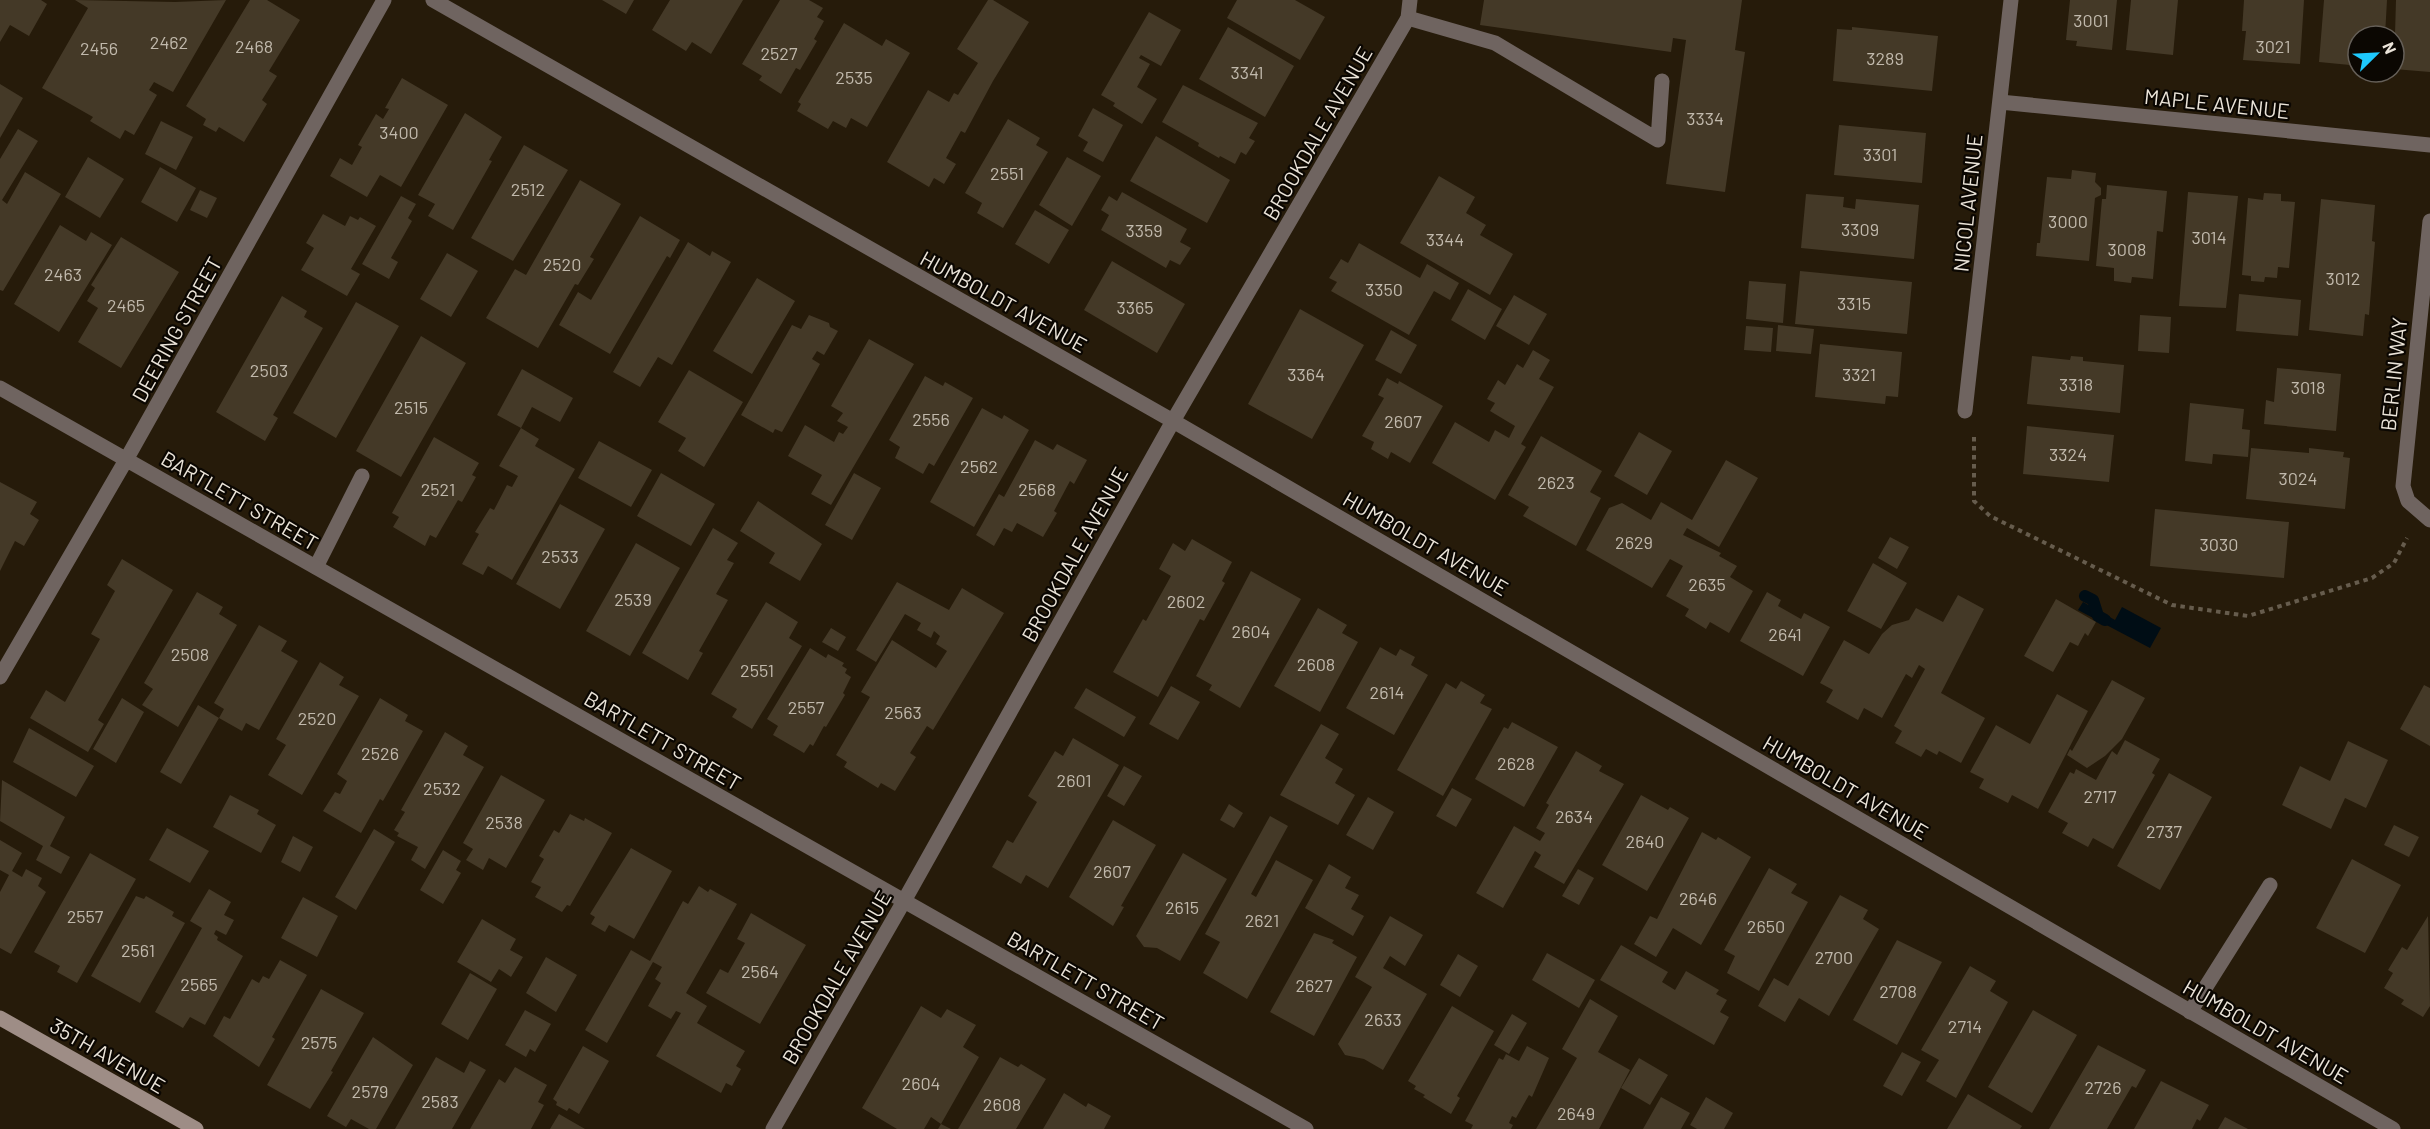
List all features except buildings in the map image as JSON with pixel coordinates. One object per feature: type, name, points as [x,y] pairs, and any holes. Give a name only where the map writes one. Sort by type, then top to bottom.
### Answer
[{"type":"main road","name":"35TH AVENUE","points":[[0,1018],[196,1129]]},
{"type":"street","name":"DEERING STREET","points":[[0,677],[126,460],[384,0]]},
{"type":"street","name":"HUMBOLDT AVENUE","points":[[433,0],[1173,421],[2393,1129]]},
{"type":"street","name":"BROOKDALE AVENUE","points":[[773,1129],[904,901],[1173,421],[1408,18],[1410,0]]},
{"type":"street","name":"NICOL AVENUE","points":[[1965,411],[2011,0]]},
{"type":"street","points":[[1408,18],[1495,43],[1658,140],[1662,81]]},
{"type":"street","name":"MAPLE AVENUE","points":[[2000,102],[2430,145]]},
{"type":"street","name":"BERLIN WAY","points":[[2425,516],[2408,501],[2403,486],[2430,221]]},
{"type":"street","name":"BARTLETT STREET","points":[[0,388],[1306,1129]]},
{"type":"street","points":[[316,567],[362,476]]},
{"type":"street","points":[[2190,1012],[2270,885]]},
{"type":"path","points":[[1965,411],[1974,438],[1974,501],[1990,516],[2172,605],[2248,616],[2372,578],[2394,563],[2425,516]]},
{"type":"shaded area","points":[[2083,602],[2115,620],[2122,607],[2161,628],[2150,648],[2078,610]]},
{"type":"waterway","points":[[2085,596],[2093,600],[2098,616],[2105,620]]}]
